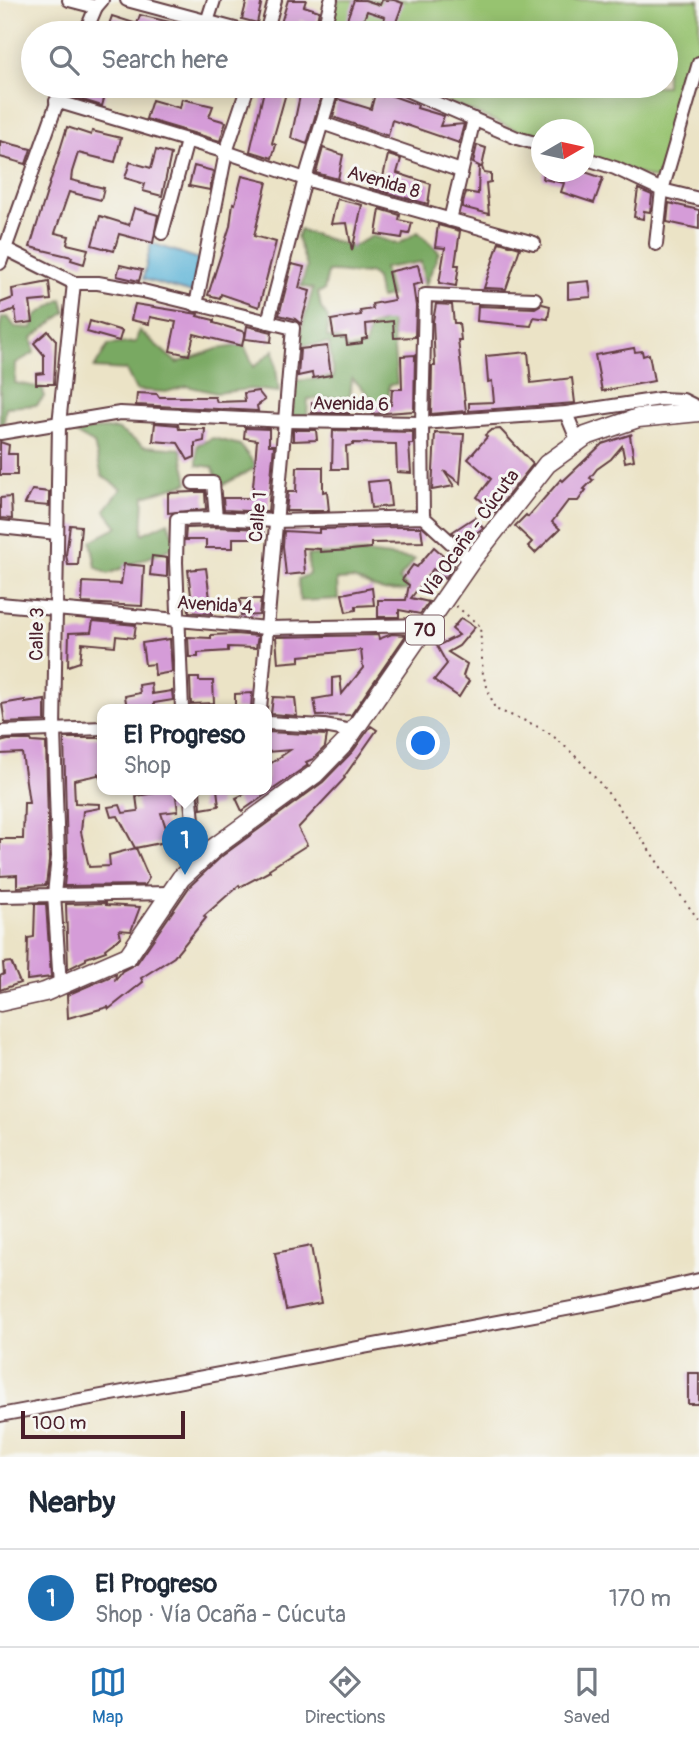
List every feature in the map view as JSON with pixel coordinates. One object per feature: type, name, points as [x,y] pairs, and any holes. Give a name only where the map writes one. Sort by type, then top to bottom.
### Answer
[{"type":"main road","name":"Vía Ocaña - Cúcuta","points":[[0,1002],[45,992],[128,956],[181,878],[215,847],[315,774],[345,743],[471,561],[547,464],[586,436],[638,418],[699,410]]},
{"type":"street","points":[[69,0],[99,4],[91,21]]},
{"type":"street","points":[[127,0],[203,21]]},
{"type":"street","points":[[207,21],[214,0]]},
{"type":"street","points":[[269,21],[275,0]]},
{"type":"street","points":[[326,21],[331,0]]},
{"type":"street","points":[[656,244],[662,190],[699,63]]},
{"type":"street","points":[[0,263],[3,247],[57,98]]},
{"type":"street","points":[[196,305],[226,152],[244,98]]},
{"type":"street","points":[[3,247],[74,283],[98,283],[143,291],[268,322],[305,179],[330,98]]},
{"type":"street","points":[[425,98],[531,142]]},
{"type":"street","name":"Avenida 8","points":[[56,101],[226,152],[305,179],[534,243]]},
{"type":"street","points":[[450,220],[474,119]]},
{"type":"street","points":[[322,123],[461,171]]},
{"type":"street","points":[[162,233],[187,141]]},
{"type":"street","points":[[594,161],[662,190],[699,199]]},
{"type":"street","name":"Calle 3","points":[[60,985],[54,894],[58,857],[54,730],[59,424],[74,283]]},
{"type":"street","points":[[423,517],[425,295],[535,299]]},
{"type":"street","name":"Calle 1","points":[[260,704],[293,328],[268,322]]},
{"type":"street","name":"Avenida 6","points":[[0,433],[120,413],[286,421],[422,423],[566,414],[660,398],[683,400],[699,410]]},
{"type":"street","points":[[566,414],[578,442]]},
{"type":"street","points":[[192,483],[213,482],[216,518]]},
{"type":"street","points":[[182,704],[176,562],[177,519],[276,521],[423,517],[471,561]]},
{"type":"street","points":[[0,527],[57,533]]},
{"type":"street","name":"Avenida 4","points":[[0,604],[267,628],[429,625]]},
{"type":"street","points":[[272,723],[324,726],[352,731]]},
{"type":"street","points":[[0,732],[97,728]]},
{"type":"street","points":[[191,795],[197,863]]},
{"type":"street","points":[[0,896],[170,893]]},
{"type":"street","points":[[0,1415],[609,1301],[699,1280]]},
{"type":"path","points":[[447,597],[480,626],[483,675],[495,709],[553,736],[600,784],[699,920]]},
{"type":"green space","points":[[338,0],[699,0],[699,46],[657,180],[594,158],[594,119],[531,119],[531,136],[439,98],[678,98],[678,21],[332,21]]},
{"type":"green space","points":[[300,230],[352,247],[372,236],[398,244],[418,232],[439,252],[425,287],[421,262],[384,268],[391,296],[380,298],[376,279],[370,273],[328,272],[324,291],[318,292],[321,308],[328,318],[327,337],[342,341],[347,349],[365,346],[370,328],[391,317],[397,384],[389,385],[389,400],[376,402],[352,378],[350,397],[308,399],[307,417],[292,416],[295,381],[334,377],[329,343],[307,345],[298,342],[313,289],[301,286],[307,267],[297,237]]},
{"type":"green space","points":[[62,299],[66,312],[32,338],[34,353],[16,363],[15,383],[43,388],[44,397],[37,405],[6,407],[3,427],[0,428],[2,318],[8,317],[15,327],[32,328],[37,315]]},
{"type":"green space","points":[[139,330],[177,363],[217,349],[244,345],[254,367],[274,350],[279,392],[251,389],[216,393],[187,386],[166,392],[136,390],[126,370],[94,368],[108,345],[136,342]]},
{"type":"green space","points":[[117,429],[144,446],[181,449],[188,483],[144,496],[142,534],[168,522],[177,546],[108,574],[96,567],[91,541],[118,527],[105,510],[121,489],[102,476],[94,444],[69,430]]},
{"type":"green space","points":[[213,438],[240,445],[257,467],[219,487],[213,467],[197,465],[197,445]]},
{"type":"green space","points":[[366,553],[415,559],[399,579],[410,590],[383,591],[353,579],[337,580],[338,599],[300,601],[298,579],[309,574],[308,555]]},
{"type":"water","points":[[151,243],[199,259],[192,293],[143,279]]},
{"type":"building","points":[[247,0],[262,0],[257,21],[242,19]]},
{"type":"building","points":[[288,0],[306,0],[304,6],[319,11],[317,21],[282,21]]},
{"type":"building","points":[[354,0],[380,5],[382,0],[403,3],[396,21],[384,21],[385,17],[367,11],[363,21],[346,21]]},
{"type":"building","points":[[140,15],[165,21],[138,21]]},
{"type":"building","points":[[112,16],[128,21],[110,21]]},
{"type":"building","points":[[76,98],[104,98],[102,106]]},
{"type":"building","points":[[262,98],[285,98],[272,143],[276,145],[272,158],[250,151]]},
{"type":"building","points":[[299,98],[320,98],[307,144],[291,138]]},
{"type":"building","points":[[374,98],[398,98],[418,105],[417,108],[444,116],[440,126],[464,124],[459,143],[392,120],[388,136],[333,117],[338,99],[371,109]]},
{"type":"building","points":[[182,99],[213,106],[209,117],[226,122],[220,141],[146,119],[152,100],[180,108]]},
{"type":"building","points":[[67,127],[91,135],[92,131],[121,138],[115,162],[78,153],[72,172],[71,180],[104,188],[101,200],[69,192],[55,233],[69,236],[67,244],[88,249],[84,264],[71,260],[72,257],[30,247]]},
{"type":"building","points":[[0,141],[31,149],[26,164],[0,157]]},
{"type":"building","points":[[477,145],[486,148],[482,167],[484,173],[491,174],[491,182],[486,183],[489,214],[462,207],[466,192],[478,194],[481,167],[473,163]]},
{"type":"building","points":[[323,148],[343,155],[338,179],[316,173]]},
{"type":"building","points":[[156,150],[171,154],[162,196],[143,191],[145,184],[125,178],[130,162],[151,168]]},
{"type":"building","points":[[388,155],[401,159],[397,173],[431,184],[428,204],[370,188],[373,174],[383,177]]},
{"type":"building","points":[[194,166],[213,171],[210,190],[189,186]]},
{"type":"building","points":[[594,175],[603,178],[594,203],[561,192],[564,183],[559,182],[594,182]]},
{"type":"building","points":[[242,176],[267,182],[254,236],[276,242],[259,307],[221,294],[220,298],[208,295],[230,226],[233,203],[235,204]]},
{"type":"building","points":[[638,189],[652,195],[650,212],[644,211],[643,219],[634,217]]},
{"type":"building","points":[[337,199],[362,205],[352,251],[347,223],[331,224]]},
{"type":"building","points":[[669,203],[699,210],[699,229],[667,222]]},
{"type":"building","points":[[134,208],[158,215],[153,243],[119,234],[114,251],[92,245],[100,216],[129,225]]},
{"type":"building","points":[[380,209],[400,215],[399,220],[412,223],[409,234],[403,233],[402,238],[376,234]]},
{"type":"building","points":[[438,225],[460,231],[455,265],[459,265],[456,286],[439,283],[445,248],[435,247]]},
{"type":"building","points":[[499,242],[520,248],[506,289],[484,288]]},
{"type":"building","points":[[292,264],[304,267],[299,288],[310,291],[301,324],[295,319],[279,315]]},
{"type":"building","points":[[120,265],[142,270],[139,281],[117,276]]},
{"type":"building","points":[[418,265],[422,283],[413,285],[416,306],[415,337],[394,338],[393,321],[366,324],[367,338],[362,339],[362,343],[347,345],[346,337],[334,338],[331,320],[361,315],[360,311],[373,309],[372,304],[394,300],[388,272]]},
{"type":"building","points":[[589,281],[591,297],[568,299],[568,283]]},
{"type":"building","points":[[49,282],[51,300],[30,302],[33,322],[17,324],[15,309],[0,315],[0,303],[13,298],[12,289]]},
{"type":"building","points":[[135,304],[198,314],[197,316],[214,320],[214,323],[245,332],[242,346],[194,334],[189,355],[170,351],[176,322],[150,317],[149,324],[131,320]]},
{"type":"building","points":[[436,304],[452,305],[454,323],[459,323],[461,340],[458,340],[466,411],[431,414],[432,366],[435,366],[433,321]]},
{"type":"building","points":[[542,304],[550,306],[548,319],[534,317],[531,326],[477,321],[478,306],[535,308]]},
{"type":"building","points":[[90,321],[122,331],[119,341],[87,332]]},
{"type":"building","points":[[247,326],[272,332],[271,342],[245,339]]},
{"type":"building","points":[[48,331],[56,340],[54,384],[36,384],[36,374],[44,373],[44,355],[34,343]]},
{"type":"building","points":[[327,346],[331,375],[313,378],[312,373],[298,376],[300,349]]},
{"type":"building","points":[[634,348],[635,352],[642,351],[643,356],[649,354],[654,381],[602,391],[595,355]]},
{"type":"building","points":[[528,352],[531,383],[572,378],[575,403],[469,411],[469,403],[494,402],[492,381],[488,382],[486,356]]},
{"type":"building","points":[[415,355],[414,411],[372,414],[371,408],[391,405],[392,389],[402,389],[401,356]]},
{"type":"building","points":[[258,391],[265,400],[257,406],[258,411],[136,405],[137,393],[157,394],[159,397],[215,397],[217,402],[245,401],[244,393]]},
{"type":"building","points":[[348,401],[349,413],[312,413],[312,403]]},
{"type":"building","points":[[155,423],[178,425],[179,429],[205,429],[204,441],[195,443],[195,457],[188,460],[178,443],[153,441]]},
{"type":"building","points":[[245,428],[269,429],[269,445],[274,445],[268,512],[224,510],[223,498],[252,498],[257,440],[244,438]]},
{"type":"building","points":[[500,429],[533,464],[495,512],[477,497],[491,479],[468,459],[487,437],[485,435],[491,430]]},
{"type":"building","points":[[293,430],[316,430],[317,440],[293,441]]},
{"type":"building","points":[[333,430],[413,432],[413,444],[409,444],[411,473],[397,472],[396,444],[353,443],[346,446],[347,469],[332,469]]},
{"type":"building","points":[[435,433],[464,434],[460,483],[444,471],[454,486],[432,490]]},
{"type":"building","points":[[632,434],[630,436],[634,460],[625,462],[622,446],[611,459],[597,469],[590,478],[593,480],[578,501],[568,501],[552,522],[560,529],[535,553],[528,546],[532,542],[515,526],[526,515],[528,517],[561,479],[563,481],[602,444]]},
{"type":"building","points":[[0,442],[9,445],[8,454],[17,454],[17,475],[0,475]]},
{"type":"building","points":[[297,467],[323,467],[323,492],[327,491],[329,511],[286,511],[288,492],[296,492]]},
{"type":"building","points":[[388,480],[391,506],[371,508],[368,482]]},
{"type":"building","points":[[32,490],[49,492],[49,506],[25,504]]},
{"type":"building","points":[[205,492],[206,509],[168,513],[168,493]]},
{"type":"building","points":[[11,497],[12,519],[0,518],[0,498]]},
{"type":"building","points":[[475,517],[483,528],[464,542],[452,532]]},
{"type":"building","points":[[70,525],[81,526],[78,565],[68,565],[66,555]]},
{"type":"building","points":[[421,527],[423,542],[371,543],[371,548],[320,552],[320,549],[303,548],[305,573],[286,575],[284,531],[319,533],[319,529]]},
{"type":"building","points":[[186,528],[263,529],[264,538],[233,538],[233,548],[206,548],[206,540],[185,540]]},
{"type":"building","points":[[434,547],[454,565],[445,579],[433,569],[411,598],[429,602],[420,614],[399,610],[399,617],[378,617],[378,600],[406,600],[409,585],[402,580],[413,565],[417,567]]},
{"type":"building","points":[[152,556],[167,558],[167,577],[150,575]]},
{"type":"building","points":[[124,564],[144,566],[142,606],[82,603],[83,582],[121,584]]},
{"type":"building","points":[[206,568],[212,614],[189,612],[187,595],[191,595],[188,570]]},
{"type":"building","points":[[372,588],[374,605],[356,606],[356,610],[346,612],[342,594]]},
{"type":"building","points":[[240,599],[261,599],[259,615],[241,616]]},
{"type":"building","points":[[461,618],[475,627],[459,646],[448,652],[467,664],[463,676],[469,681],[459,697],[434,680],[447,664],[437,646],[459,635],[452,629]]},
{"type":"building","points":[[93,621],[136,625],[134,638],[116,636],[115,646],[82,643],[80,662],[68,666],[69,633],[91,632]]},
{"type":"building","points":[[392,634],[406,635],[351,715],[317,716],[314,699],[332,696],[332,678],[340,677],[342,694],[363,668],[361,650],[300,656],[300,661],[278,663],[276,637],[378,635],[379,639]]},
{"type":"building","points":[[211,635],[258,636],[256,648],[228,647],[228,651],[198,653],[198,657],[189,657],[188,637],[211,638]]},
{"type":"building","points":[[170,639],[172,672],[155,675],[154,664],[145,665],[142,643]]},
{"type":"building","points":[[190,678],[213,681],[214,703],[191,704]]},
{"type":"building","points":[[151,683],[152,694],[172,691],[173,700],[154,704],[126,704],[125,696],[140,693],[139,685]]},
{"type":"building","points":[[252,693],[251,704],[235,704],[235,694]]},
{"type":"building","points":[[273,697],[295,698],[297,716],[272,714]]},
{"type":"building","points":[[25,700],[25,703],[45,700],[45,721],[5,723],[2,704]]},
{"type":"building","points":[[371,726],[377,730],[345,778],[298,828],[307,845],[269,869],[270,871],[240,887],[239,885],[204,916],[206,918],[174,957],[141,978],[143,982],[109,1009],[108,1007],[68,1018],[67,995],[116,974],[115,981],[122,971],[137,963],[190,886],[222,856],[323,782],[353,751]]},
{"type":"building","points":[[272,732],[327,735],[325,747],[306,762],[308,765],[272,790],[272,763],[290,750],[272,752]]},
{"type":"building","points":[[64,738],[97,738],[97,775],[74,780],[75,803],[100,804],[100,808],[83,811],[81,832],[89,867],[110,866],[109,855],[136,848],[149,878],[145,885],[64,886],[67,857]]},
{"type":"building","points":[[8,740],[46,743],[49,861],[46,885],[17,887],[17,875],[0,876],[0,839],[23,839],[24,803],[29,803],[22,753],[0,754],[0,742]]},
{"type":"building","points":[[176,795],[178,811],[161,813],[168,834],[184,831],[186,845],[175,850],[168,835],[170,841],[135,848],[118,816],[111,817],[108,807],[120,805],[123,813],[138,811],[136,796]]},
{"type":"building","points":[[200,795],[218,795],[219,806],[201,809]]},
{"type":"building","points":[[242,795],[265,795],[242,811],[236,798]]},
{"type":"building","points":[[106,903],[140,907],[131,931],[119,930],[121,937],[105,949],[106,951],[86,958],[68,969],[66,904]]},
{"type":"building","points":[[35,904],[46,904],[51,977],[27,980],[28,938],[34,937]]},
{"type":"building","points":[[11,962],[20,983],[0,990],[0,976],[4,974],[3,963]]},
{"type":"building","points":[[311,1246],[321,1303],[286,1310],[275,1253]]},
{"type":"building","points":[[688,1373],[699,1373],[699,1404],[688,1404]]},
{"type":"place","name":"El Progreso","points":[[185,875]]}]
